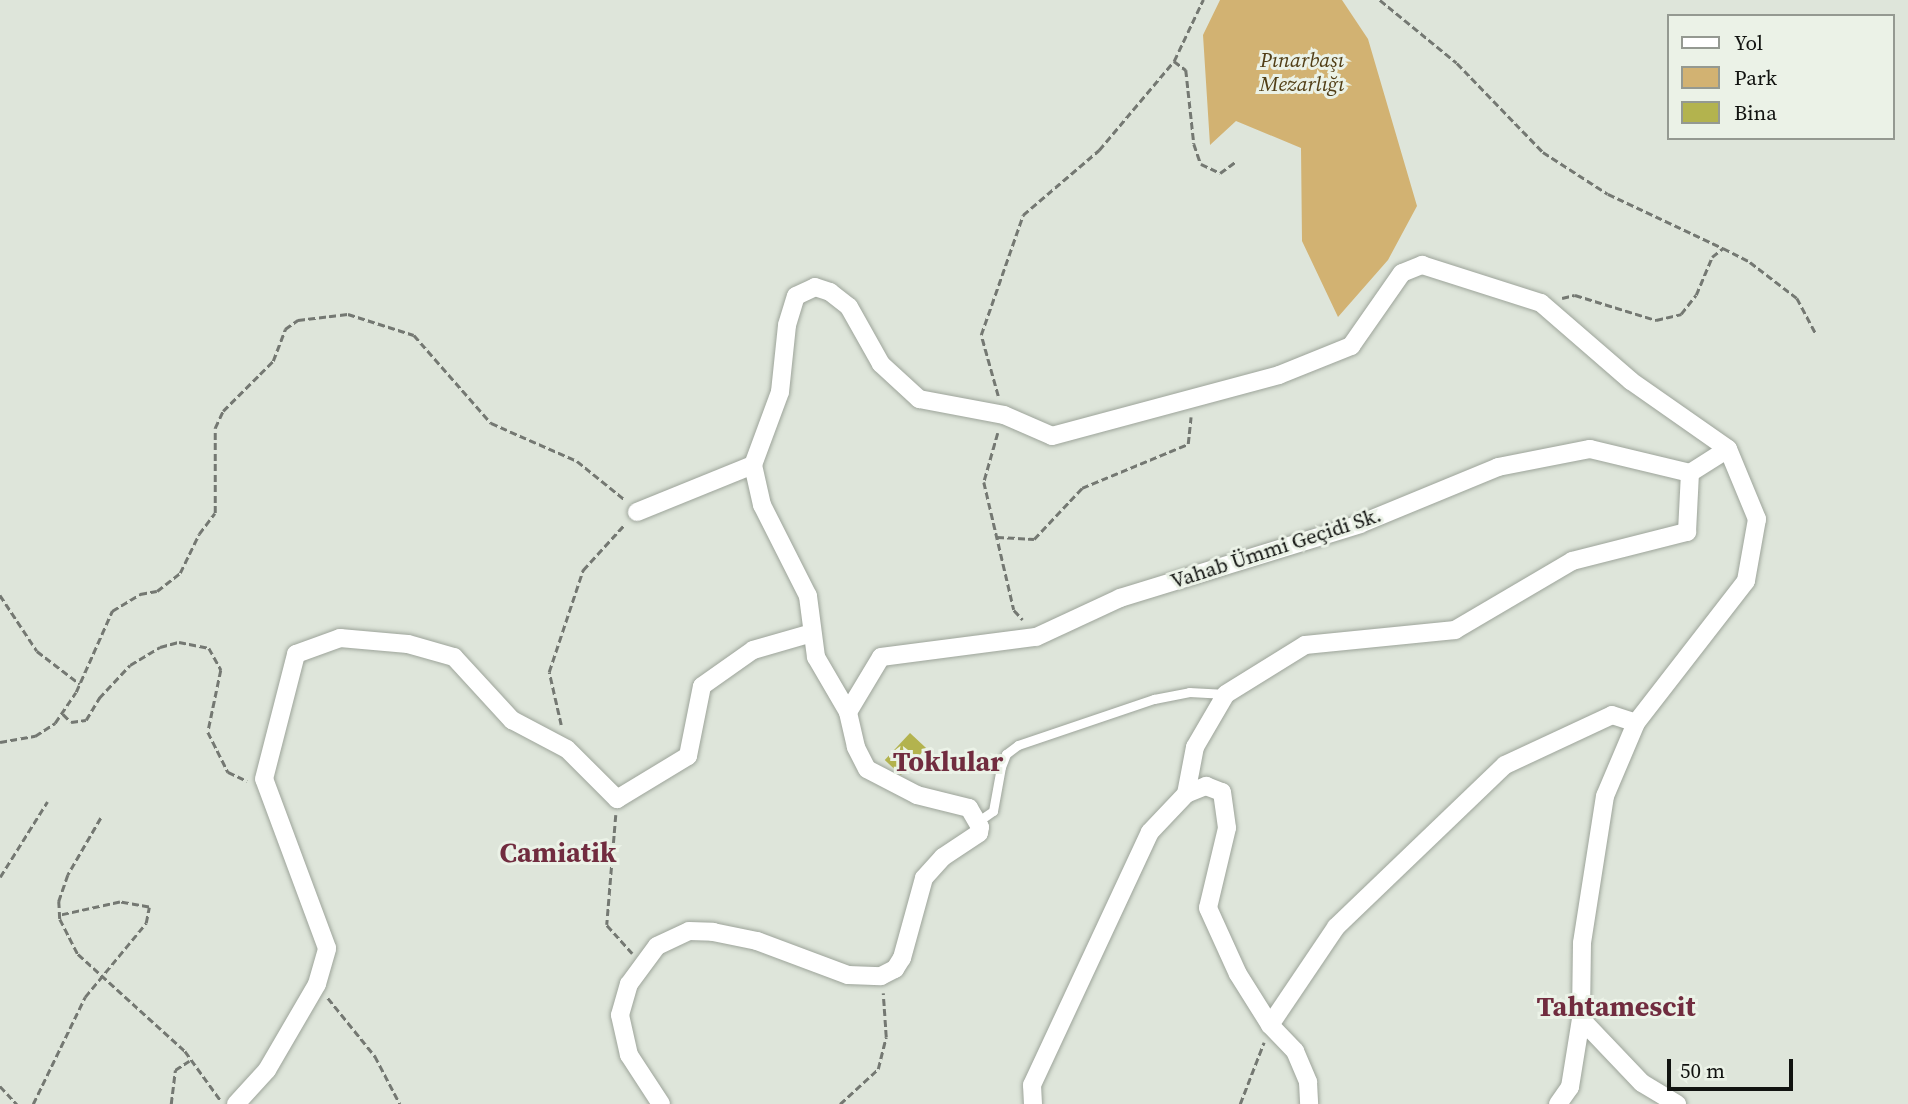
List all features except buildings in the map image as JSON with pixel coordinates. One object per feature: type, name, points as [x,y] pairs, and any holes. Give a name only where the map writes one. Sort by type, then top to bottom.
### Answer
[{"type":"street","points":[[660,1104],[629,1055],[621,1031],[622,1000],[641,963],[672,936],[690,930],[713,932],[757,941],[848,975],[881,976],[895,970],[902,958],[923,878],[943,858],[978,833],[979,820],[970,808],[917,795],[867,769],[856,747],[848,712],[817,657],[808,596],[762,505],[753,465],[780,392],[787,325],[796,296],[815,287],[830,292],[849,307],[881,364],[919,398],[1004,415],[1052,436],[1279,375],[1351,346],[1402,273],[1422,265],[1541,303],[1631,381],[1728,449],[1757,519],[1746,581],[1636,723],[1605,796],[1592,859],[1582,943],[1581,1019],[1570,1087],[1558,1104]]},
{"type":"street","name":"Vahab Ümmi Geçidi Sk.","points":[[848,712],[881,657],[1035,637],[1120,598],[1360,524],[1498,467],[1590,449],[1690,473]]},
{"type":"street","points":[[1186,794],[1195,747],[1226,694],[1305,645],[1455,630],[1572,561],[1687,532],[1690,473],[1728,449]]},
{"type":"street","points":[[636,512],[753,465]]},
{"type":"street","points":[[236,1104],[267,1070],[317,984],[327,948],[264,779],[296,654],[340,638],[408,644],[454,657],[512,720],[567,749],[617,799],[688,757],[702,686],[753,650],[812,633]]},
{"type":"street","points":[[1270,1025],[1336,927],[1504,765],[1612,715],[1636,723]]},
{"type":"street","points":[[1033,1104],[1032,1085],[1150,832],[1186,794],[1206,786],[1222,792],[1227,828],[1208,908],[1238,974],[1270,1025],[1295,1051],[1308,1082],[1308,1104]]},
{"type":"street","points":[[1581,1019],[1642,1083],[1677,1104]]},
{"type":"lane","points":[[979,820],[993,811],[1003,760],[1018,745],[1154,699],[1189,692],[1226,694]]},
{"type":"path","points":[[1035,637],[1014,610],[984,482],[1004,415],[981,335],[1023,215],[1099,150],[1174,61],[1203,0]]},
{"type":"path","points":[[1380,0],[1457,63],[1543,152],[1608,194],[1750,262],[1797,298],[1816,333]]},
{"type":"path","points":[[1174,61],[1186,70],[1194,144],[1201,164],[1220,173],[1235,162]]},
{"type":"path","points":[[1541,303],[1575,295],[1657,320],[1681,314],[1696,295],[1712,257],[1723,248]]},
{"type":"path","points":[[0,742],[35,736],[63,715],[80,684],[112,611],[140,594],[157,591],[180,573],[199,534],[215,513],[215,428],[223,411],[273,361],[285,329],[298,320],[348,314],[414,335],[491,423],[577,461],[636,512],[583,570],[549,671],[567,749]]},
{"type":"path","points":[[996,537],[1034,539],[1082,488],[1188,444],[1193,400]]},
{"type":"path","points":[[0,595],[37,651],[80,684]]},
{"type":"path","points":[[63,715],[71,722],[86,720],[99,698],[130,665],[160,647],[179,642],[209,648],[221,670],[209,720],[211,745],[228,772],[238,779],[264,779]]},
{"type":"path","points":[[617,799],[607,925],[641,963]]},
{"type":"path","points":[[0,877],[47,802]]},
{"type":"path","points":[[101,818],[68,875],[60,915],[78,954],[185,1051],[188,1061],[223,1104]]},
{"type":"path","points":[[33,1104],[85,997],[146,923],[149,907],[120,902],[60,915]]},
{"type":"path","points":[[840,1104],[878,1069],[886,1037],[881,976]]},
{"type":"path","points":[[317,984],[375,1056],[400,1104]]},
{"type":"path","points":[[1240,1104],[1270,1025]]},
{"type":"path","points":[[170,1104],[175,1070],[188,1061]]},
{"type":"path","points":[[0,1086],[17,1104]]},
{"type":"green space","name":"Pınarbaşı Mezarlığı","points":[[1220,0],[1342,0],[1368,39],[1417,206],[1388,260],[1338,317],[1302,241],[1301,148],[1236,121],[1210,145],[1203,35]]},
{"type":"district","name":"Toklular","points":[[948,761]]},
{"type":"district","name":"Camiatik","points":[[558,852]]},
{"type":"district","name":"Tahtamescit","points":[[1616,1006]]}]
